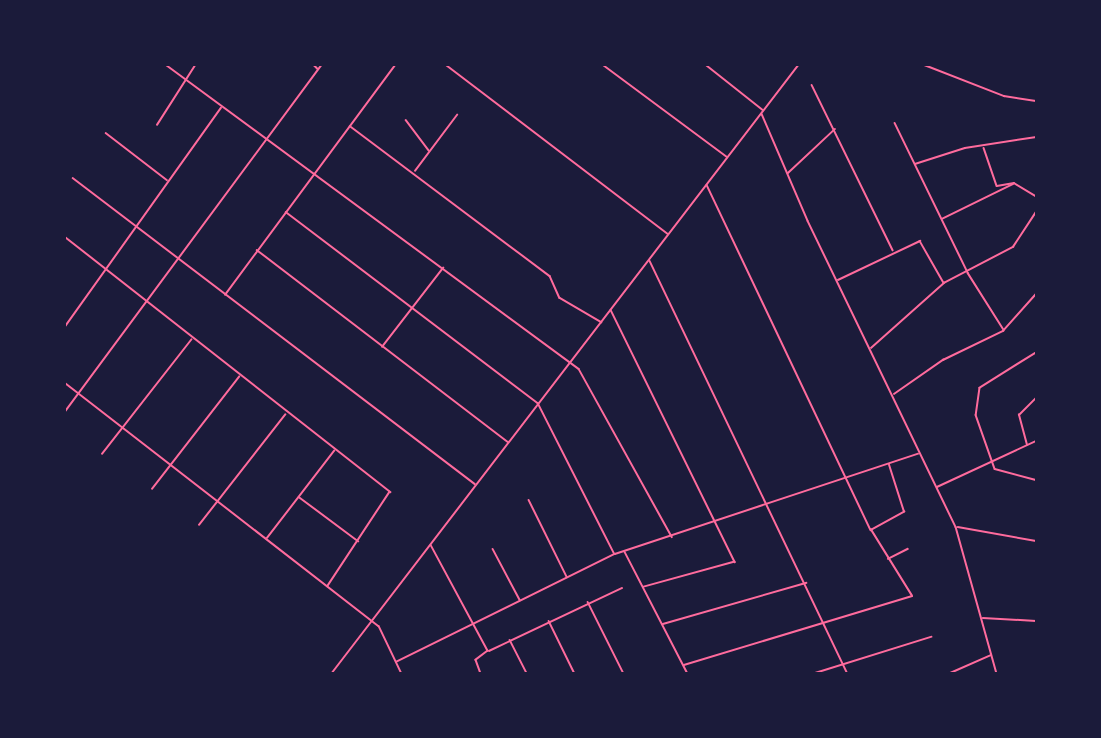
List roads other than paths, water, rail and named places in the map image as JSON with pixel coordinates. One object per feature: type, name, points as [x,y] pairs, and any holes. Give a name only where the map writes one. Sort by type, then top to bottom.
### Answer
[{"type":"main road","points":[[331,674],[799,64]]},
{"type":"street","points":[[165,64],[267,141],[316,172],[579,369],[672,537]]},
{"type":"street","points":[[157,125],[196,64]]},
{"type":"street","points":[[313,64],[319,70]]},
{"type":"street","points":[[64,413],[322,64]]},
{"type":"street","points":[[225,295],[396,64]]},
{"type":"street","points":[[445,64],[669,235]]},
{"type":"street","points":[[602,64],[727,158]]},
{"type":"street","points":[[705,64],[763,112],[837,281],[956,527],[997,674]]},
{"type":"street","points":[[922,64],[1004,96],[1036,101]]},
{"type":"street","points":[[812,85],[893,250]]},
{"type":"street","points":[[64,328],[222,107]]},
{"type":"street","points":[[414,172],[457,114]]},
{"type":"street","points":[[406,120],[430,151]]},
{"type":"street","points":[[895,123],[968,273],[1004,330]]},
{"type":"street","points":[[350,126],[550,276],[560,298],[601,322]]},
{"type":"street","points":[[788,173],[835,128]]},
{"type":"street","points":[[106,133],[168,181]]},
{"type":"street","points":[[914,164],[984,146],[1036,137]]},
{"type":"street","points":[[984,146],[997,186],[1014,183],[1036,196]]},
{"type":"street","points":[[73,178],[475,484]]},
{"type":"street","points":[[941,220],[1014,183]]},
{"type":"street","points":[[684,665],[912,596],[906,580],[888,559],[843,480],[706,184]]},
{"type":"street","points":[[286,212],[538,403],[615,554]]},
{"type":"street","points":[[870,348],[944,283],[968,273],[1013,247],[1036,212]]},
{"type":"street","points":[[64,236],[108,269],[192,340],[390,492],[328,586]]},
{"type":"street","points":[[837,281],[893,250],[920,241],[944,283]]},
{"type":"street","points":[[257,250],[381,348],[508,442]]},
{"type":"street","points":[[650,260],[808,582],[848,674]]},
{"type":"street","points":[[381,348],[443,267]]},
{"type":"street","points":[[893,395],[944,360],[1004,330],[1036,294]]},
{"type":"street","points":[[610,310],[714,524],[735,562],[644,587]]},
{"type":"street","points":[[102,454],[192,340]]},
{"type":"street","points":[[1036,353],[980,388],[976,415],[991,462],[1002,473],[1036,480]]},
{"type":"street","points":[[152,489],[240,377]]},
{"type":"street","points":[[64,382],[373,620],[402,674]]},
{"type":"street","points":[[1027,445],[1019,415],[1036,398]]},
{"type":"street","points":[[199,525],[286,413]]},
{"type":"street","points":[[936,487],[1036,441]]},
{"type":"street","points":[[267,539],[335,450]]},
{"type":"street","points":[[396,662],[476,625],[625,550],[714,524],[920,454]]},
{"type":"street","points":[[871,530],[904,512],[888,464]]},
{"type":"street","points":[[299,496],[358,541]]},
{"type":"street","points":[[529,500],[567,578]]},
{"type":"street","points":[[956,527],[1036,541]]},
{"type":"street","points":[[431,544],[488,651]]},
{"type":"street","points":[[493,549],[520,601]]},
{"type":"street","points":[[888,559],[908,549]]},
{"type":"street","points":[[625,550],[688,674]]},
{"type":"street","points":[[663,624],[808,582]]},
{"type":"street","points":[[481,674],[476,660],[488,651],[622,588]]},
{"type":"street","points":[[588,603],[624,674]]},
{"type":"street","points":[[982,618],[1036,621]]},
{"type":"street","points":[[549,621],[576,674]]},
{"type":"street","points":[[812,674],[932,637]]},
{"type":"street","points":[[510,640],[527,674]]},
{"type":"street","points":[[948,674],[992,655]]}]
